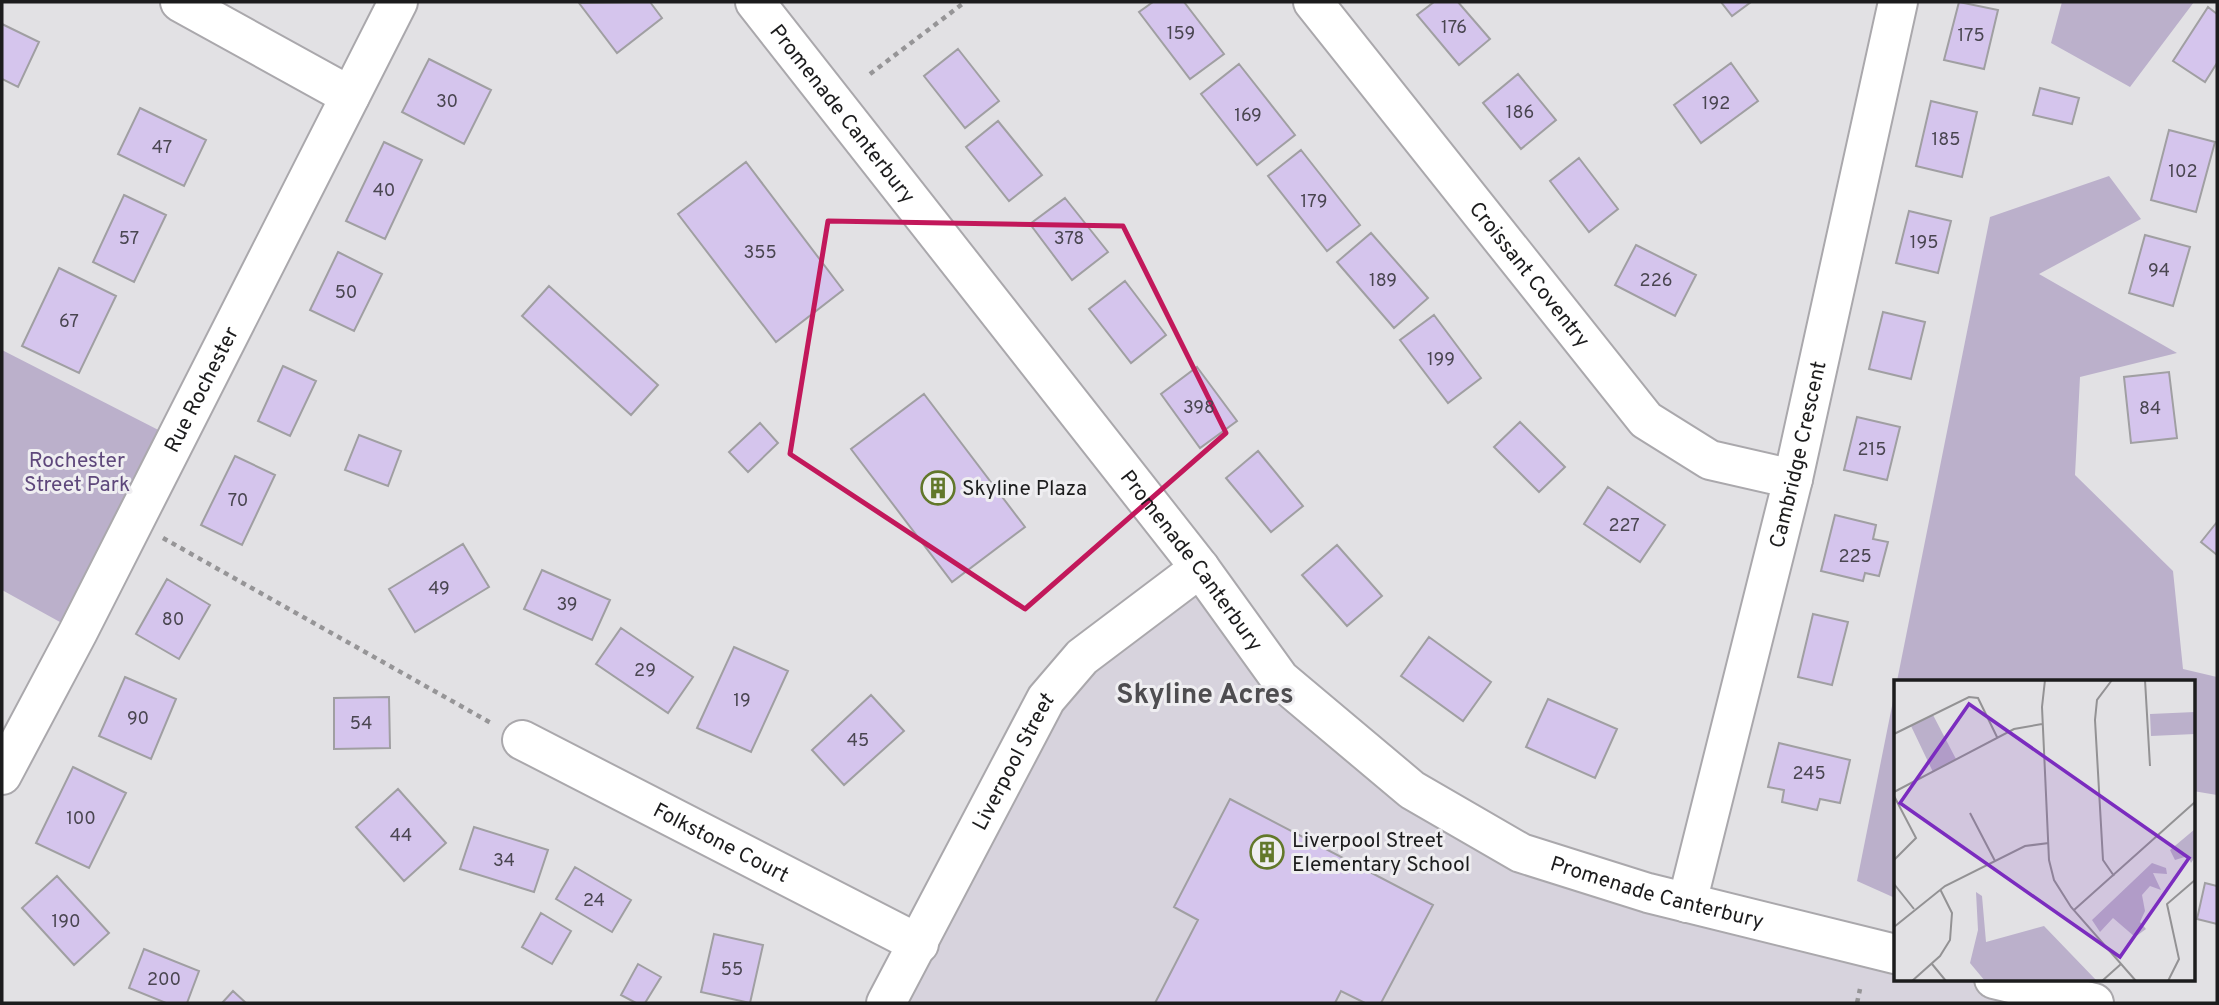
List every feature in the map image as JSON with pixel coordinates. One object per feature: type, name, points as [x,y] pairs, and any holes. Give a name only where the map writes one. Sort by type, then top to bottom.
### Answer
[{"type":"street","points":[[180,2],[350,96]]},
{"type":"street","name":"Rue Rochester","points":[[2,775],[78,632],[398,2]]},
{"type":"street","name":"Promenade Canterbury","points":[[755,2],[1200,568],[1280,679],[1412,790],[1521,853],[1687,903],[1894,954]]},
{"type":"street","name":"Croissant Coventry","points":[[1313,2],[1646,420],[1710,460],[1793,479]]},
{"type":"street","name":"Cambridge Crescent","points":[[1687,903],[1793,479],[1898,2]]},
{"type":"street","name":"Liverpool Street","points":[[886,1003],[1046,699],[1082,657],[1200,568]]},
{"type":"street","name":"Folkstone Court","points":[[522,740],[919,944]]},
{"type":"street","points":[[2002,981],[2094,1003]]},
{"type":"path","points":[[870,74],[965,2]]},
{"type":"path","points":[[163,538],[522,740]]},
{"type":"path","points":[[1857,1003],[1860,989]]},
{"type":"highlighted area","points":[[828,221],[1123,226],[1226,433],[1025,609],[790,454]]},
{"type":"shaded area","points":[[1200,568],[1412,790],[1648,893],[1894,954],[1894,981],[2002,981],[2094,1003],[886,1003],[1046,699]]},
{"type":"green space","points":[[2062,2],[2194,2],[2130,87],[2051,43]]},
{"type":"green space","points":[[2109,176],[2141,219],[2039,274],[2177,353],[2080,377],[2075,475],[2173,571],[2183,669],[2217,677],[2217,795],[2194,791],[2194,680],[1897,680],[1990,217]]},
{"type":"green space","name":"Rochester Street Park","points":[[2,350],[176,439],[78,632],[2,590]]},
{"type":"green space","points":[[1894,696],[1894,898],[1857,881]]},
{"type":"building","points":[[650,2],[662,18],[617,53],[579,3]]},
{"type":"building","points":[[1153,2],[1184,2],[1224,54],[1190,79],[1139,12]]},
{"type":"building","points":[[1434,2],[1458,2],[1490,39],[1459,65],[1417,15]]},
{"type":"building","points":[[1721,2],[1751,2],[1732,16]]},
{"type":"building","points":[[1959,2],[1998,10],[1984,69],[1944,60]]},
{"type":"building","points":[[2208,7],[2217,14],[2217,63],[2205,82],[2173,61]]},
{"type":"building","points":[[2,24],[39,42],[18,87],[2,79]]},
{"type":"building","points":[[958,49],[999,101],[965,128],[924,76]]},
{"type":"building","points":[[429,59],[491,90],[464,144],[402,112]]},
{"type":"building","points":[[1731,63],[1758,101],[1701,143],[1674,105]]},
{"type":"building","points":[[1239,64],[1295,135],[1257,165],[1201,94]]},
{"type":"building","points":[[1518,74],[1556,120],[1521,149],[1483,103]]},
{"type":"building","points":[[2040,88],[2079,98],[2072,124],[2033,115]]},
{"type":"building","points":[[1931,101],[1977,112],[1962,177],[1916,166]]},
{"type":"building","points":[[140,108],[206,140],[184,186],[118,154]]},
{"type":"building","points":[[998,121],[1042,175],[1009,201],[966,147]]},
{"type":"building","points":[[2169,130],[2215,142],[2196,212],[2151,200]]},
{"type":"building","points":[[384,142],[422,160],[385,239],[346,221]]},
{"type":"building","points":[[1301,150],[1360,225],[1327,251],[1268,176]]},
{"type":"building","points":[[1579,158],[1618,209],[1589,232],[1550,181]]},
{"type":"building","points":[[746,162],[843,290],[776,342],[678,214]]},
{"type":"building","points":[[124,195],[166,215],[134,282],[93,262]]},
{"type":"building","points":[[1065,198],[1108,252],[1072,280],[1030,224]]},
{"type":"building","points":[[1909,211],[1951,221],[1938,273],[1896,263]]},
{"type":"building","points":[[1371,233],[1428,298],[1394,328],[1337,262]]},
{"type":"building","points":[[2145,235],[2190,247],[2173,306],[2129,293]]},
{"type":"building","points":[[1636,245],[1696,275],[1675,316],[1615,285]]},
{"type":"building","points":[[338,252],[382,274],[354,331],[310,310]]},
{"type":"building","points":[[59,268],[116,296],[79,373],[22,346]]},
{"type":"building","points":[[1125,281],[1166,335],[1131,363],[1089,309]]},
{"type":"building","points":[[549,286],[658,385],[631,415],[522,316]]},
{"type":"building","points":[[1883,312],[1925,322],[1911,379],[1869,369]]},
{"type":"building","points":[[1434,315],[1481,378],[1448,403],[1400,340]]},
{"type":"building","points":[[283,366],[316,381],[290,436],[258,421]]},
{"type":"building","points":[[1197,367],[1237,421],[1200,448],[1161,394]]},
{"type":"building","points":[[2169,372],[2177,438],[2131,443],[2124,377]]},
{"type":"building","name":"Skyline Plaza","points":[[924,394],[1025,527],[952,582],[851,449]]},
{"type":"building","points":[[1857,417],[1900,427],[1887,480],[1844,470]]},
{"type":"building","points":[[1520,422],[1565,467],[1539,492],[1494,447]]},
{"type":"building","points":[[760,423],[778,443],[748,472],[729,452]]},
{"type":"building","points":[[359,435],[401,451],[388,486],[345,470]]},
{"type":"building","points":[[1258,451],[1303,506],[1271,532],[1226,478]]},
{"type":"building","points":[[235,456],[275,475],[242,545],[201,525]]},
{"type":"building","points":[[1608,487],[1665,525],[1640,562],[1584,524]]},
{"type":"building","points":[[1835,515],[1876,525],[1873,539],[1888,542],[1879,576],[1865,573],[1863,581],[1821,571]]},
{"type":"building","points":[[2217,522],[2217,555],[2201,542]]},
{"type":"building","points":[[463,544],[489,587],[415,632],[389,589]]},
{"type":"building","points":[[1337,545],[1382,596],[1347,626],[1302,575]]},
{"type":"building","points":[[542,570],[610,600],[592,640],[524,609]]},
{"type":"building","points":[[167,579],[210,605],[179,659],[136,634]]},
{"type":"building","points":[[1813,614],[1848,622],[1832,685],[1798,677]]},
{"type":"building","points":[[621,628],[693,677],[668,713],[596,664]]},
{"type":"building","points":[[1429,637],[1491,682],[1463,721],[1401,676]]},
{"type":"building","points":[[734,647],[788,671],[751,752],[697,728]]},
{"type":"building","points":[[125,677],[176,699],[151,759],[99,736]]},
{"type":"building","points":[[871,695],[904,731],[844,785],[812,750]]},
{"type":"building","points":[[389,697],[390,748],[334,749],[334,698]]},
{"type":"building","points":[[1548,699],[1617,729],[1595,778],[1526,747]]},
{"type":"building","points":[[1779,743],[1850,760],[1840,803],[1820,799],[1817,810],[1782,802],[1784,790],[1768,787]]},
{"type":"building","points":[[73,767],[126,793],[89,868],[36,843]]},
{"type":"building","points":[[398,789],[446,843],[404,881],[356,827]]},
{"type":"building","name":"Liverpool Street Elementary School","points":[[1230,799],[1433,905],[1381,1003],[1365,1003],[1341,991],[1335,1003],[1155,1003],[1198,920],[1174,907]]},
{"type":"building","points":[[474,827],[548,850],[534,892],[460,869]]},
{"type":"building","points":[[575,867],[631,900],[612,932],[556,899]]},
{"type":"building","points":[[57,876],[109,933],[74,965],[22,908]]},
{"type":"building","points":[[2205,883],[2217,886],[2217,924],[2197,919]]},
{"type":"building","points":[[541,913],[571,931],[552,964],[522,947]]},
{"type":"building","points":[[714,934],[763,945],[750,1003],[701,992]]},
{"type":"building","points":[[144,949],[199,971],[187,1003],[166,1003],[129,988]]},
{"type":"building","points":[[638,964],[661,977],[645,1003],[636,1003],[621,995]]},
{"type":"building","points":[[233,991],[246,1003],[222,1003]]},
{"type":"place","name":"Skyline Plaza","points":[[938,488]]},
{"type":"place","name":"Liverpool Street Elementary School","points":[[1267,852]]},
{"type":"district","name":"Skyline Acres","points":[[1205,693]]}]
